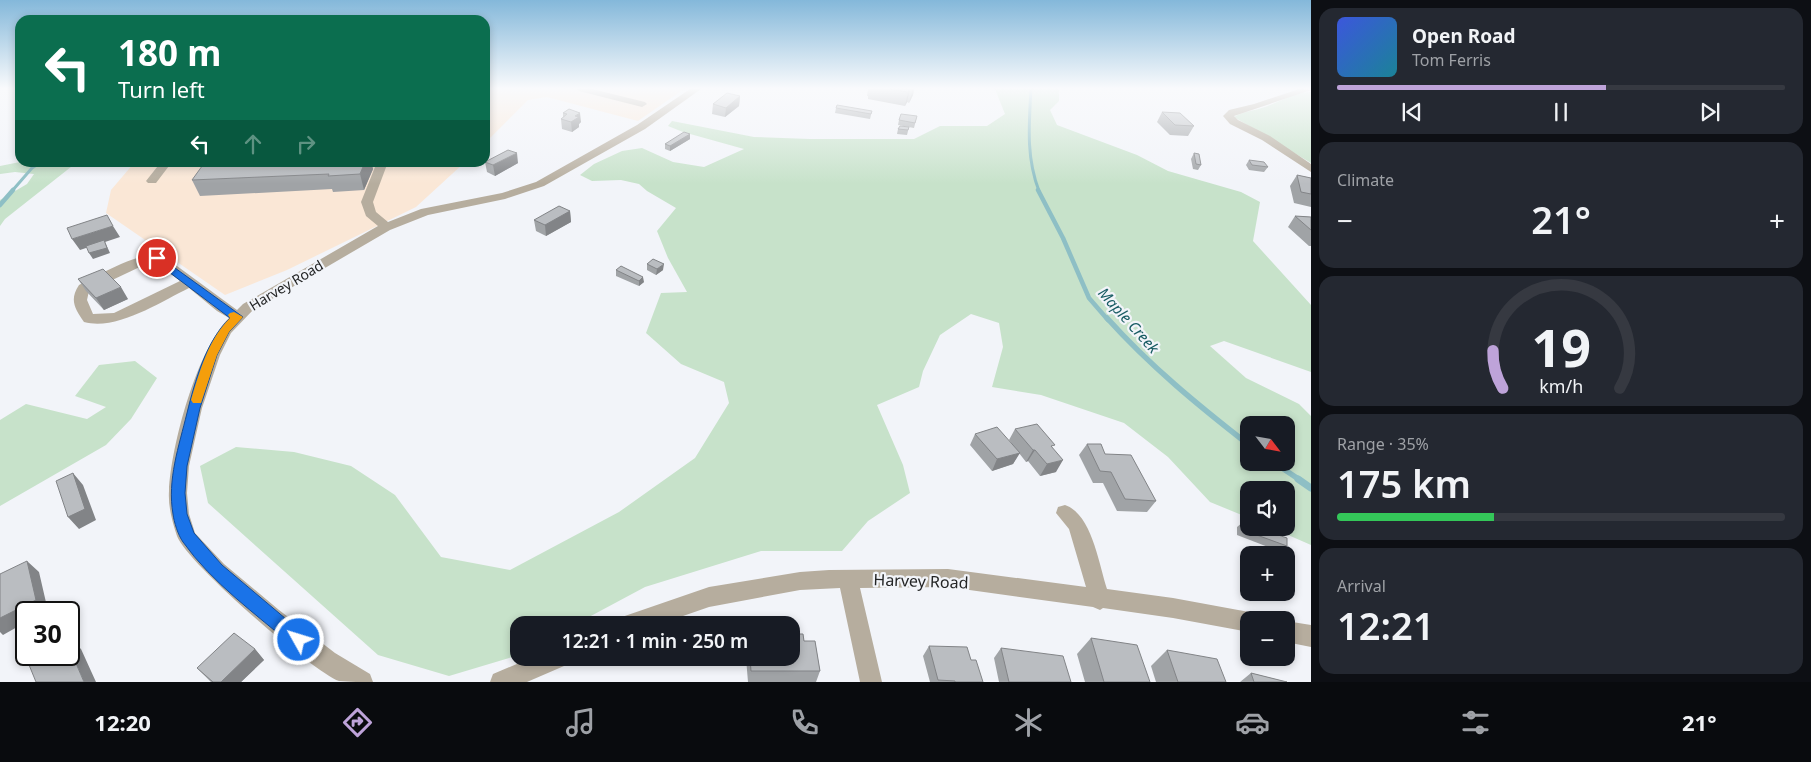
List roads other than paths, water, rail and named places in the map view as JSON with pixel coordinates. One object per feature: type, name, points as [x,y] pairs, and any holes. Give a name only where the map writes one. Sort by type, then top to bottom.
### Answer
[{"type":"street","name":"Harvey Road","points":[[362,682],[313,651],[271,617],[217,570],[187,536],[180,514],[178,493],[180,466],[194,408],[212,355],[225,330],[248,307],[386,227],[424,212],[504,196],[540,184],[650,121]]},
{"type":"street","points":[[1233,121],[1266,138],[1311,169]]},
{"type":"street","points":[[152,181],[163,167]]},
{"type":"street","points":[[382,167],[367,202],[370,213],[386,227]]},
{"type":"street","points":[[190,282],[108,319],[89,319],[81,307],[79,296],[84,288],[140,262],[157,258],[190,282],[222,308],[238,317]]},
{"type":"street","points":[[1065,512],[1077,525],[1100,600]]},
{"type":"street","name":"Harvey Road","points":[[651,616],[678,606],[739,590],[800,581],[948,578],[1198,612],[1240,620]]},
{"type":"street","points":[[848,579],[871,682]]},
{"type":"street","points":[[1295,633],[1311,636]]},
{"type":"street","points":[[501,682],[538,666]]},
{"type":"waterway","name":"Maple Creek","points":[[1029,121],[1030,153],[1039,191]]},
{"type":"waterway","points":[[12,191],[34,167]]},
{"type":"waterway","points":[[0,205],[13,190]]},
{"type":"waterway","name":"Maple Creek","points":[[1038,190],[1063,238],[1089,298],[1108,320]]},
{"type":"waterway","name":"Maple Creek","points":[[1107,318],[1140,353],[1175,385],[1240,438]]},
{"type":"waterway","name":"Maple Creek","points":[[1286,471],[1300,480]]},
{"type":"waterway","name":"Maple Creek","points":[[1298,479],[1311,488]]}]
